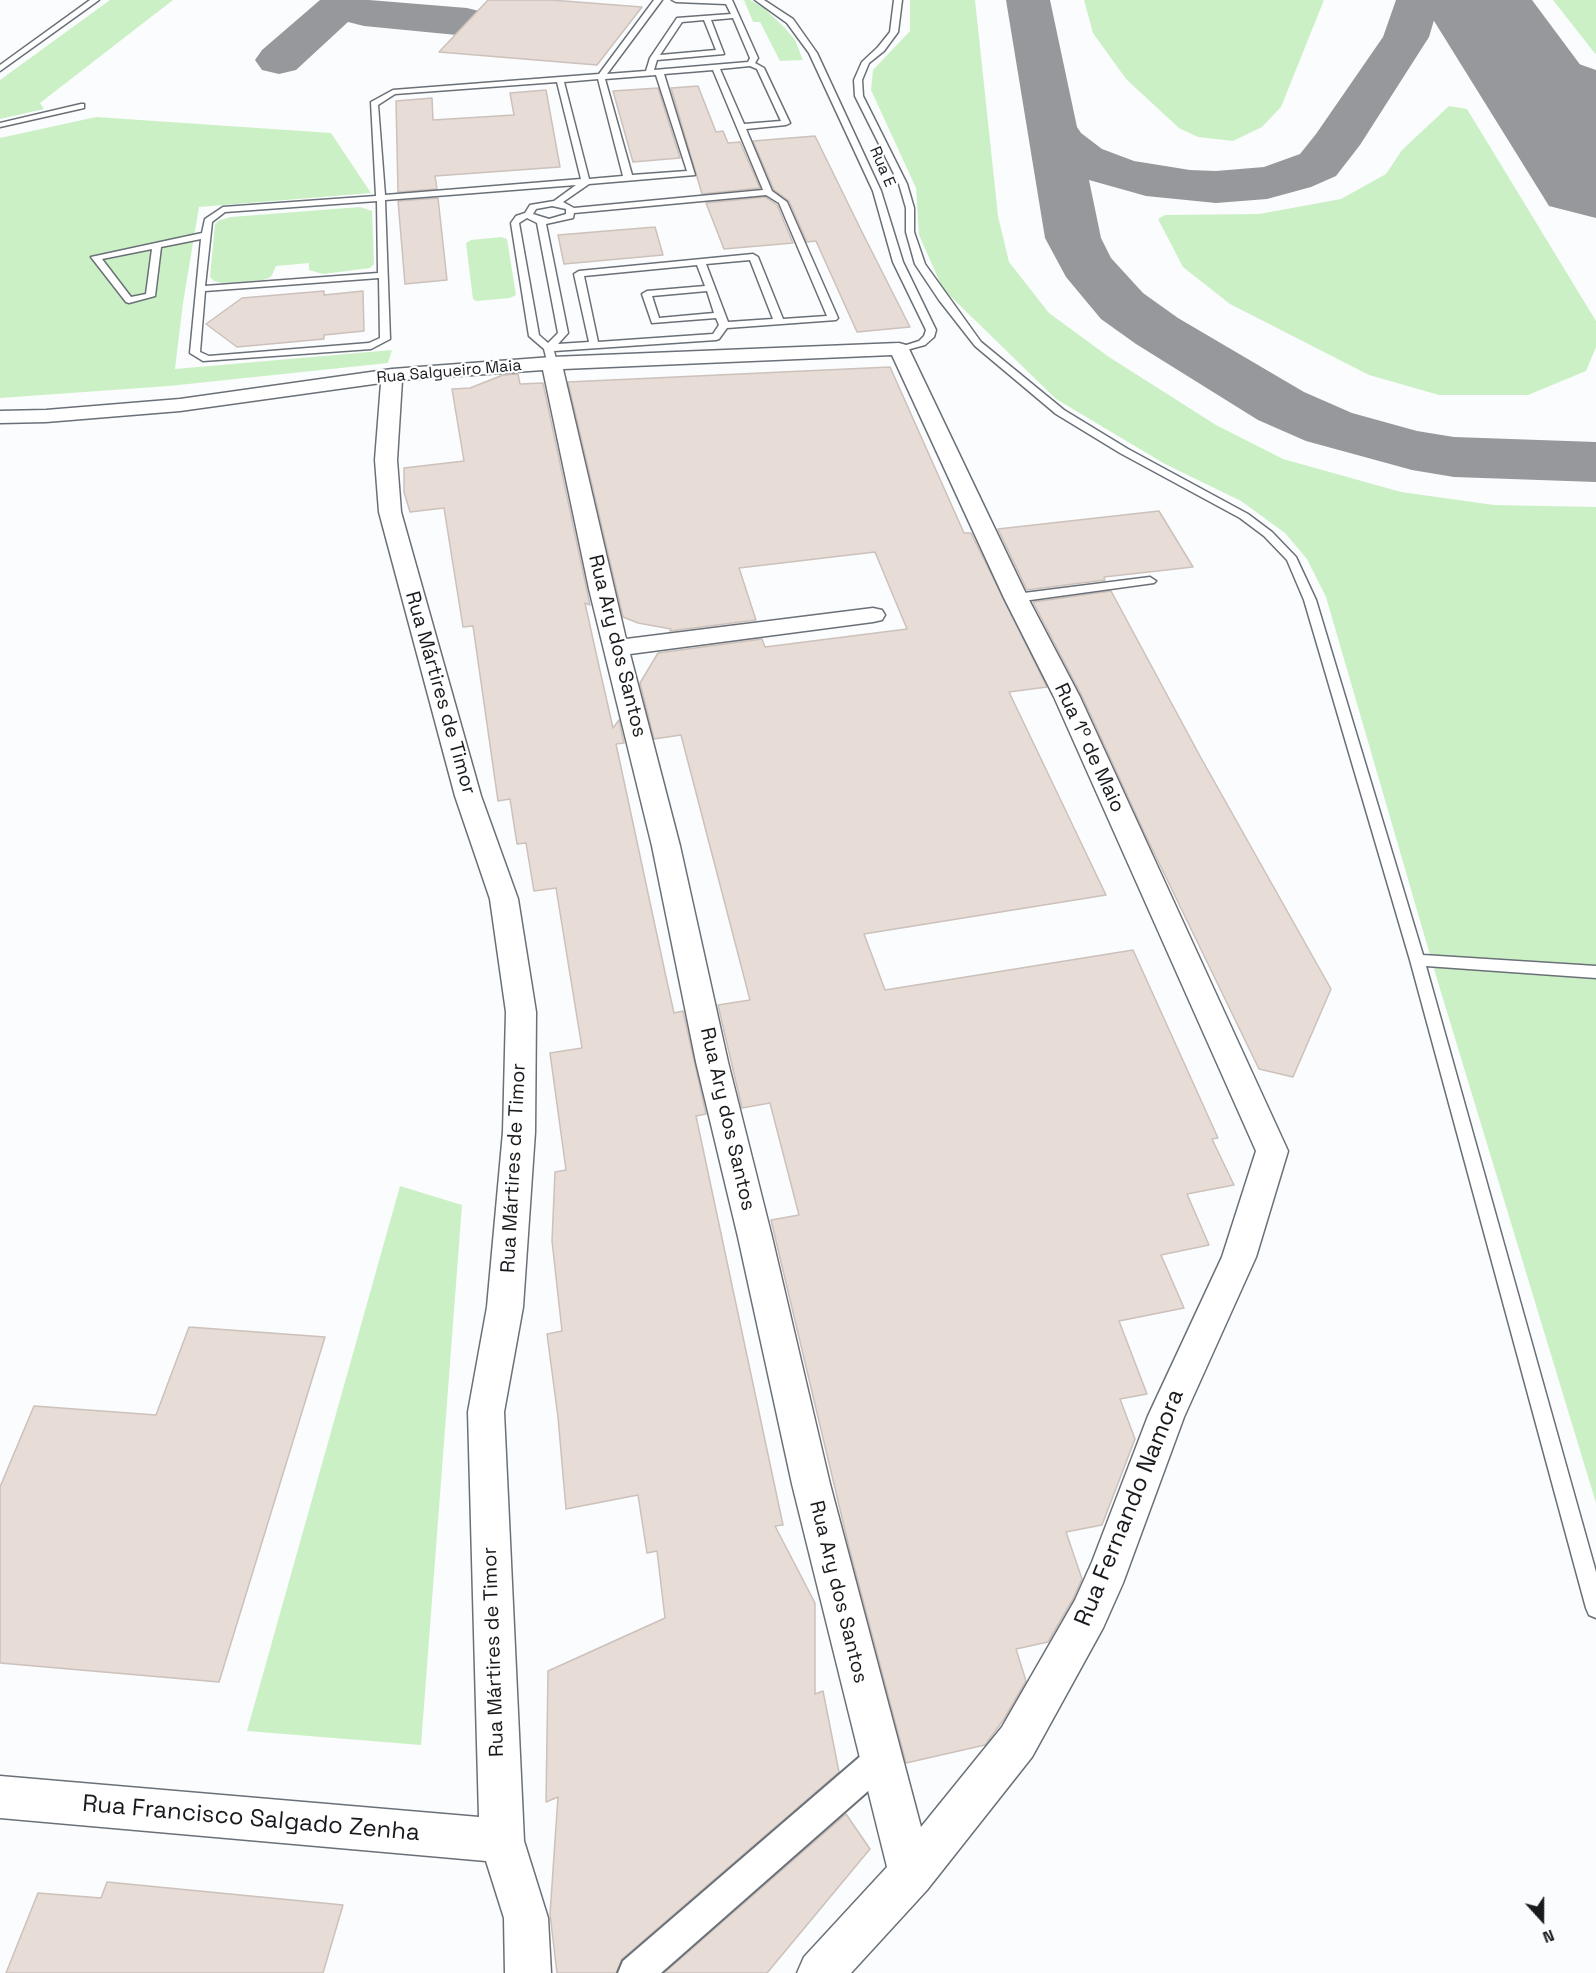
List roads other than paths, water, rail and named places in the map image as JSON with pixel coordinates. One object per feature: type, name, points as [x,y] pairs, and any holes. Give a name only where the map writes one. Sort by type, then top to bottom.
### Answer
[{"type":"street","name":"Rua Salgueiro Maia","points":[[0,417],[56,416],[180,405],[550,355],[899,349]]},
{"type":"street","name":"Rua 1º de Maio","points":[[899,349],[1016,598],[1067,698],[1272,1151]]},
{"type":"street","name":"Rua Ary dos Santos","points":[[550,355],[616,648],[666,846],[712,1062],[755,1237],[811,1484],[911,1874]]},
{"type":"street","name":"Rua Mártires de Timor","points":[[392,375],[386,460],[390,512],[468,796],[504,898],[521,1012],[519,1132],[505,1307],[486,1412],[502,1841],[526,1918],[528,1973]]},
{"type":"street","points":[[616,648],[873,615]]},
{"type":"street","name":"Rua Fernando Namora","points":[[820,1973],[911,1874],[1017,1742],[1089,1614],[1109,1569],[1166,1416],[1239,1257],[1272,1151]]},
{"type":"street","points":[[635,1973],[881,1759]]},
{"type":"street","name":"Rua Francisco Salgado Zenha","points":[[0,1797],[502,1841]]},
{"type":"lane","points":[[0,69],[95,0]]},
{"type":"lane","points":[[601,76],[658,0]]},
{"type":"lane","points":[[676,0],[727,1],[754,58],[751,64]]},
{"type":"lane","name":"Rua E","points":[[759,0],[790,21],[813,53],[877,191],[898,262],[931,330],[929,337],[922,343],[899,349]]},
{"type":"lane","points":[[898,0],[894,32],[881,49],[866,62],[858,80],[859,96],[903,184],[910,208],[910,232],[920,264],[944,300],[978,344],[1060,412],[1124,451],[1244,516],[1268,534],[1292,559],[1310,600],[1417,960],[1596,1608]]},
{"type":"lane","points":[[735,16],[680,20],[654,58],[654,73],[692,173],[586,182],[381,198],[223,210],[208,221],[195,353],[207,359],[371,346],[385,339],[381,198],[374,104],[393,92],[654,73],[751,64],[760,68],[786,123],[741,127]]},
{"type":"lane","points":[[654,58],[721,52],[707,18]]},
{"type":"lane","points":[[716,68],[768,192],[783,202],[833,318],[724,325]]},
{"type":"lane","points":[[601,76],[628,178]]},
{"type":"lane","points":[[560,80],[586,182]]},
{"type":"lane","points":[[0,125],[81,106]]},
{"type":"lane","points":[[557,203],[586,182]]},
{"type":"lane","points":[[528,215],[541,222],[565,219],[572,212],[768,192]]},
{"type":"lane","points":[[550,355],[534,336],[515,223],[539,205],[557,203],[566,206],[572,212]]},
{"type":"lane","points":[[541,222],[563,333],[550,355]]},
{"type":"lane","points":[[157,244],[150,296],[129,300],[96,257],[157,244],[207,234]]},
{"type":"lane","points":[[594,345],[579,274],[753,257],[779,322]]},
{"type":"lane","points":[[701,262],[724,325]]},
{"type":"lane","points":[[200,289],[384,274]]},
{"type":"lane","points":[[710,288],[647,294],[655,321],[720,315]]},
{"type":"lane","points":[[550,355],[594,345],[716,337],[724,325]]},
{"type":"lane","points":[[1016,598],[1150,582]]},
{"type":"lane","points":[[1417,960],[1596,972]]}]
